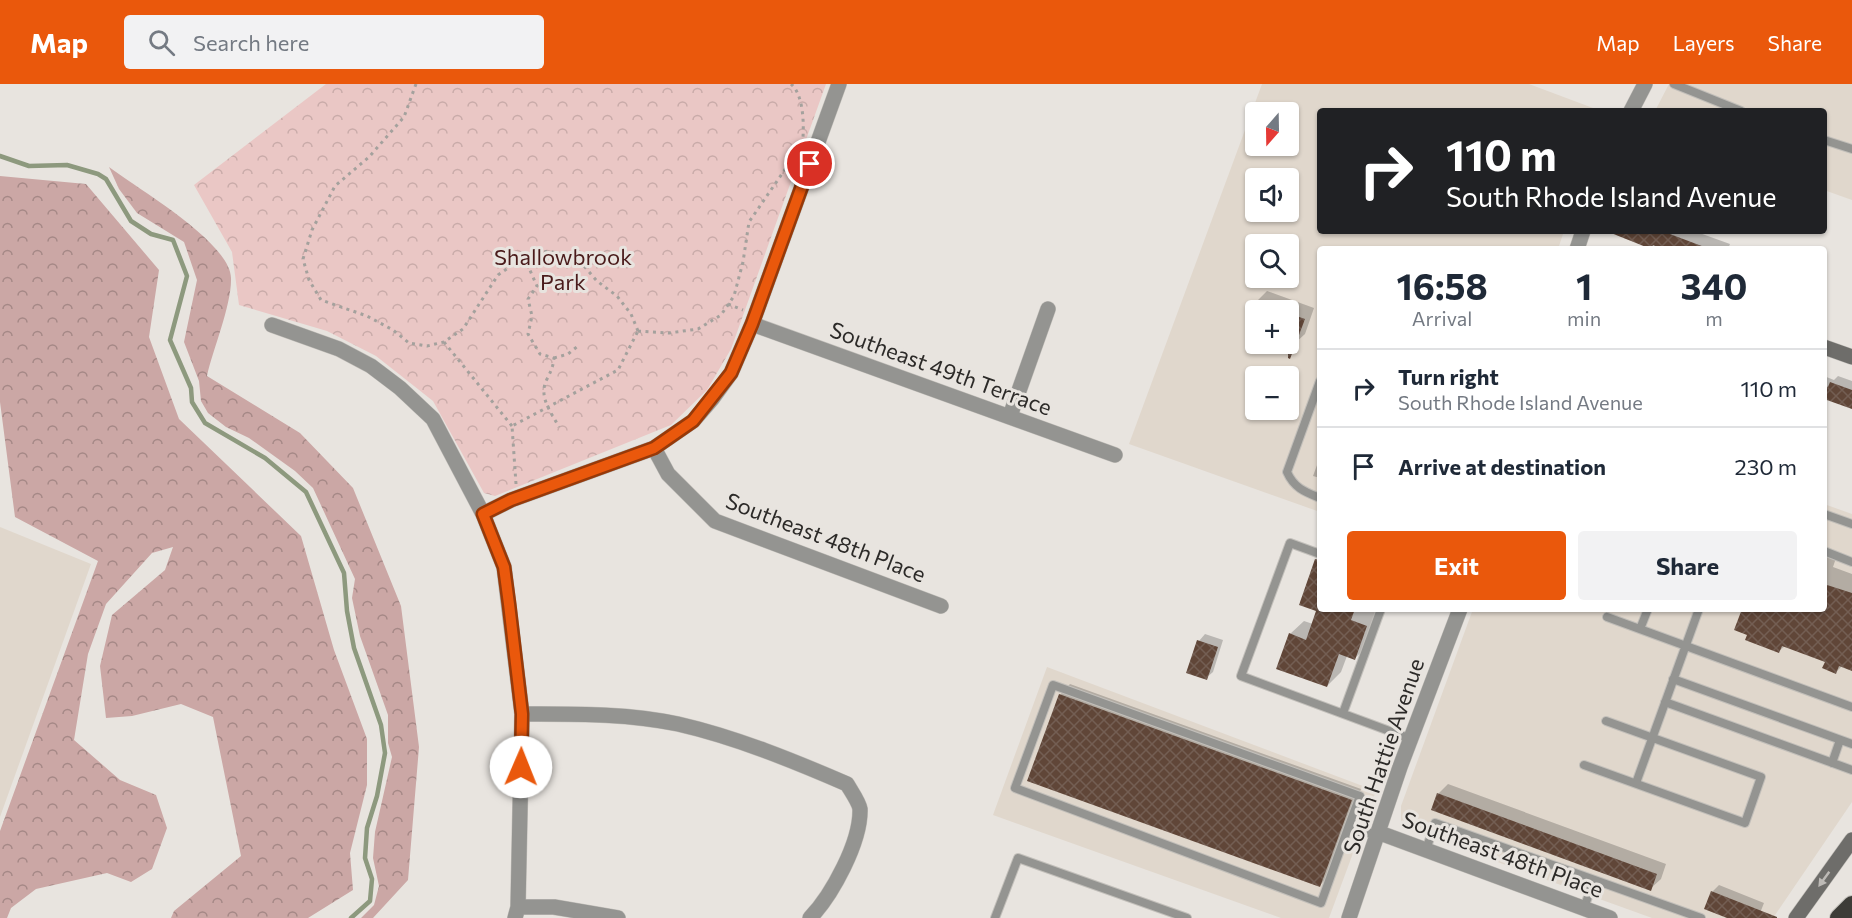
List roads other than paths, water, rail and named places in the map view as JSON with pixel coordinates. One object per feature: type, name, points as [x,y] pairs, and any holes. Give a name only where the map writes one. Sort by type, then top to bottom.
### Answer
[{"type":"highway","points":[[1839,918],[1852,905]]},
{"type":"main road","points":[[1827,348],[1852,357]]},
{"type":"main road","points":[[1796,918],[1852,840]]},
{"type":"street","points":[[483,514],[521,496],[654,448],[693,421],[712,399],[731,373],[752,324],[839,84]]},
{"type":"street","points":[[1633,108],[1645,84]]},
{"type":"street","points":[[1010,417],[1048,309]]},
{"type":"street","name":"Southeast 49th Terrace","points":[[752,324],[1115,455]]},
{"type":"street","points":[[272,325],[339,349],[371,366],[400,388],[433,419],[483,514],[504,567],[522,714],[516,912],[554,907],[618,918]]},
{"type":"street","name":"Southeast 48th Place","points":[[654,448],[668,474],[715,522],[941,606]]},
{"type":"street","name":"South Hattie Avenue","points":[[1349,918],[1411,738],[1459,612]]},
{"type":"street","points":[[522,714],[632,717],[677,724],[716,735],[848,784],[860,808],[857,826],[830,896],[810,918]]},
{"type":"street","name":"Southeast 48th Place","points":[[1380,833],[1610,918]]},
{"type":"lane","points":[[1674,84],[1734,108]]},
{"type":"lane","points":[[1827,141],[1852,149]]},
{"type":"lane","points":[[1317,389],[1287,472],[1292,483],[1302,491],[1317,497]]},
{"type":"lane","points":[[1827,515],[1852,524]]},
{"type":"lane","points":[[1317,553],[1290,543],[1241,676],[1411,738]]},
{"type":"lane","points":[[1827,552],[1852,562]]},
{"type":"lane","points":[[1343,713],[1380,612]]},
{"type":"lane","points":[[1640,629],[1647,612]]},
{"type":"lane","points":[[1636,783],[1698,612]]},
{"type":"lane","points":[[1608,617],[1852,707]]},
{"type":"lane","points":[[1673,680],[1852,744]]},
{"type":"lane","points":[[1053,685],[1360,796],[1348,828],[1321,903],[1015,788],[1053,685]]},
{"type":"lane","points":[[1665,702],[1852,771]]},
{"type":"lane","points":[[1584,765],[1745,823],[1761,777],[1653,736],[1606,721]]},
{"type":"lane","points":[[1832,763],[1840,740]]},
{"type":"lane","points":[[1425,850],[1436,823],[1701,918]]},
{"type":"lane","points":[[1348,828],[1362,833],[1380,833]]},
{"type":"lane","points":[[995,918],[1018,858],[1187,918]]},
{"type":"lane","points":[[1584,908],[1594,880]]},
{"type":"waterway","points":[[0,156],[29,166],[67,165],[98,174],[106,179],[131,221],[151,234],[173,240],[187,276],[170,340],[191,388],[192,402],[205,423],[265,458],[306,492],[344,573],[347,611],[354,648],[381,725],[385,753],[377,796],[367,828],[365,858],[372,879],[370,901],[351,918]]},
{"type":"park label","name":"Shallowbrook Park","points":[[563,268]]}]
